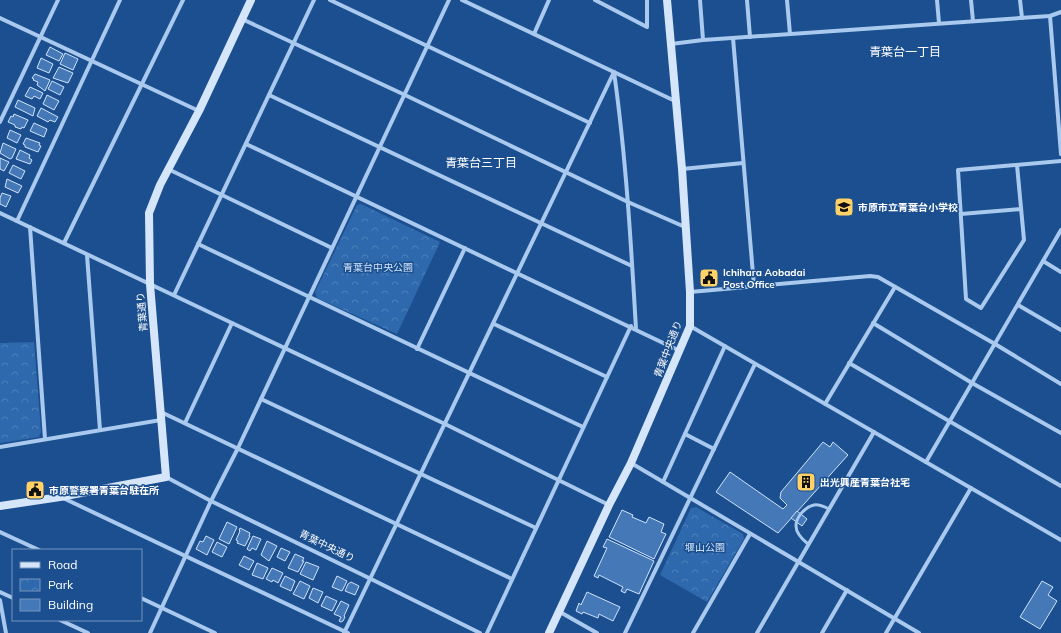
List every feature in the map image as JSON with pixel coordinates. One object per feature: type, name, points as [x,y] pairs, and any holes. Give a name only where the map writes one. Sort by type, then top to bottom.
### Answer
[{"type":"street","points":[[0,122],[58,0]]},
{"type":"street","points":[[17,221],[120,0]]},
{"type":"street","points":[[64,243],[183,0]]},
{"type":"street","name":"青葉通り","points":[[166,477],[150,284],[149,213],[168,169],[199,111],[251,0]]},
{"type":"street","points":[[174,295],[314,0]]},
{"type":"street","points":[[330,0],[590,123]]},
{"type":"street","points":[[150,633],[185,555],[238,448],[449,0]]},
{"type":"street","points":[[462,0],[675,101]]},
{"type":"street","points":[[534,34],[549,0]]},
{"type":"street","points":[[595,0],[647,27],[647,0]]},
{"type":"street","name":"青葉中央通り","points":[[549,633],[609,505],[631,463],[690,326],[690,292],[682,169],[667,0]]},
{"type":"street","points":[[700,0],[702,40]]},
{"type":"street","points":[[747,0],[750,37]]},
{"type":"street","points":[[788,0],[790,34]]},
{"type":"street","points":[[937,0],[939,23]]},
{"type":"street","points":[[971,0],[973,21]]},
{"type":"street","points":[[1020,0],[1022,18]]},
{"type":"street","points":[[670,44],[702,40],[1050,16],[1061,12]]},
{"type":"street","points":[[1050,16],[1061,154]]},
{"type":"street","points":[[0,18],[199,111]]},
{"type":"street","points":[[242,19],[628,202],[685,227]]},
{"type":"street","points":[[733,38],[754,286]]},
{"type":"street","points":[[60,497],[185,555],[346,633],[420,474],[494,324],[614,72]]},
{"type":"street","points":[[614,72],[628,202],[636,329]]},
{"type":"street","points":[[269,94],[632,266]]},
{"type":"street","points":[[246,144],[518,274],[631,326],[680,351]]},
{"type":"street","points":[[1017,165],[1024,240],[981,308],[966,299],[958,170],[1061,161]]},
{"type":"street","points":[[682,169],[743,163]]},
{"type":"street","points":[[168,169],[332,248]]},
{"type":"street","points":[[961,214],[1021,209]]},
{"type":"street","points":[[0,213],[284,349],[445,424],[609,505]]},
{"type":"street","points":[[30,227],[45,439]]},
{"type":"street","points":[[926,462],[1061,230]]},
{"type":"street","points":[[198,244],[583,427]]},
{"type":"street","points":[[418,349],[464,248]]},
{"type":"street","points":[[87,255],[100,430]]},
{"type":"street","points":[[1043,261],[1061,272]]},
{"type":"street","points":[[690,292],[870,276],[878,277],[995,344],[1061,384]]},
{"type":"street","points":[[825,404],[894,287]]},
{"type":"street","points":[[1018,305],[1061,330]]},
{"type":"street","points":[[185,423],[232,323]]},
{"type":"street","points":[[873,323],[972,383],[1061,433]]},
{"type":"street","points":[[494,324],[607,377]]},
{"type":"street","points":[[487,633],[631,326]]},
{"type":"street","points":[[690,326],[1061,540]]},
{"type":"street","points":[[663,482],[725,346]]},
{"type":"street","points":[[849,363],[1061,486]]},
{"type":"street","points":[[625,633],[755,364]]},
{"type":"street","points":[[261,399],[536,528]]},
{"type":"street","points":[[160,412],[512,579]]},
{"type":"street","points":[[0,447],[161,420]]},
{"type":"street","points":[[757,633],[874,432]]},
{"type":"street","points":[[685,434],[714,449]]},
{"type":"street","points":[[631,463],[919,633]]},
{"type":"street","points":[[0,506],[60,497],[166,477]]},
{"type":"street","name":"青葉中央通り","points":[[166,477],[211,501],[371,578],[479,633]]},
{"type":"street","points":[[886,633],[971,488]]},
{"type":"street","points":[[0,532],[37,549]]},
{"type":"street","points":[[693,633],[750,534]]},
{"type":"street","points":[[822,633],[847,590]]},
{"type":"street","points":[[0,592],[12,598]]},
{"type":"street","points":[[142,598],[215,633]]},
{"type":"street","points":[[0,600],[6,633]]},
{"type":"street","points":[[560,612],[597,633]]},
{"type":"street","points":[[62,621],[85,632]]},
{"type":"lane","points":[[808,544],[800,537],[796,527],[799,516],[806,509],[814,505],[823,506],[829,509]]},
{"type":"green space","name":"青葉台中央公園","points":[[361,204],[440,242],[397,334],[317,298],[315,292],[357,205]]},
{"type":"green space","points":[[34,342],[41,432],[39,437],[0,443],[0,343]]},
{"type":"green space","name":"堰山公園","points":[[696,507],[743,534],[744,539],[707,602],[660,575],[691,508]]},
{"type":"building","points":[[50,47],[63,54],[59,61],[46,55]]},
{"type":"building","points":[[65,53],[78,59],[73,70],[60,64]]},
{"type":"building","points":[[41,58],[53,64],[49,73],[37,68]]},
{"type":"building","points":[[59,67],[73,73],[68,83],[53,78]]},
{"type":"building","points":[[35,74],[50,80],[45,91],[37,85],[38,82],[33,80],[34,79],[32,78]]},
{"type":"building","points":[[52,81],[64,87],[60,95],[48,89]]},
{"type":"building","points":[[30,87],[43,93],[40,99],[34,96],[32,99],[25,96]]},
{"type":"building","points":[[47,95],[59,101],[54,110],[43,104]]},
{"type":"building","points":[[18,100],[35,108],[33,116],[15,107]]},
{"type":"building","points":[[41,108],[58,117],[55,122],[50,120],[48,122],[37,116]]},
{"type":"building","points":[[14,114],[28,120],[24,128],[22,127],[21,129],[15,127],[15,125],[8,122]]},
{"type":"building","points":[[34,123],[47,129],[44,137],[30,131]]},
{"type":"building","points":[[10,130],[21,135],[17,143],[7,138]]},
{"type":"building","points":[[26,138],[40,143],[39,145],[41,146],[38,152],[25,147],[23,144]]},
{"type":"building","points":[[3,143],[16,149],[12,158],[10,159],[0,153]]},
{"type":"building","points":[[20,150],[30,155],[29,158],[32,160],[30,164],[16,159]]},
{"type":"building","points":[[0,158],[9,162],[4,171],[0,169]]},
{"type":"building","points":[[13,165],[25,171],[21,179],[9,173]]},
{"type":"building","points":[[7,179],[22,186],[18,193],[5,187]]},
{"type":"building","points":[[2,193],[11,196],[6,207],[0,204]]},
{"type":"building","name":"出光興産青葉台社宅","points":[[823,442],[830,447],[833,442],[848,455],[778,533],[716,492],[730,472],[783,509],[787,505],[780,498],[781,492]]},
{"type":"building","points":[[622,510],[633,515],[632,517],[646,523],[649,517],[664,524],[661,532],[666,534],[654,559],[609,537]]},
{"type":"building","points":[[797,511],[807,519],[802,526],[791,518]]},
{"type":"building","points":[[227,522],[237,527],[229,544],[219,539]]},
{"type":"building","points":[[240,528],[250,533],[245,546],[237,543],[238,541],[236,540]]},
{"type":"building","points":[[206,536],[214,540],[207,555],[196,549],[200,541],[203,542]]},
{"type":"building","points":[[253,536],[261,539],[256,550],[252,548],[250,551],[247,549]]},
{"type":"building","points":[[607,539],[654,561],[639,594],[627,589],[625,593],[621,591],[623,587],[599,575],[598,578],[594,576],[607,548],[603,547]]},
{"type":"building","points":[[267,541],[277,546],[269,561],[261,555]]},
{"type":"building","points":[[217,542],[227,547],[222,557],[212,552]]},
{"type":"building","points":[[281,548],[290,552],[285,561],[277,557]]},
{"type":"building","points":[[295,554],[304,558],[298,572],[288,568]]},
{"type":"building","points":[[244,556],[254,561],[249,570],[239,565]]},
{"type":"building","points":[[306,562],[319,567],[313,580],[300,574]]},
{"type":"building","points":[[257,563],[268,568],[263,579],[252,575]]},
{"type":"building","points":[[272,568],[283,573],[278,583],[273,580],[272,582],[266,579]]},
{"type":"building","points":[[285,576],[295,581],[291,591],[280,586]]},
{"type":"building","points":[[337,576],[347,581],[342,591],[332,587]]},
{"type":"building","points":[[300,581],[310,586],[304,599],[293,594]]},
{"type":"building","points":[[1042,581],[1053,587],[1048,595],[1057,601],[1040,629],[1020,617]]},
{"type":"building","points":[[351,582],[359,586],[355,595],[345,591],[348,584]]},
{"type":"building","points":[[313,588],[323,592],[318,603],[309,598]]},
{"type":"building","points":[[587,592],[620,607],[613,621],[599,614],[598,618],[576,611],[579,603],[581,605]]},
{"type":"building","points":[[326,596],[337,601],[332,611],[321,606]]},
{"type":"building","points":[[341,601],[349,605],[344,616],[345,617],[341,622],[339,621],[341,617],[334,614]]},
{"type":"place","name":"市原市立青葉台小学校","points":[[844,207]]},
{"type":"place","name":"Ichihara Aobadai Post Office","points":[[709,278]]},
{"type":"place","name":"出光興産青葉台社宅","points":[[806,482]]},
{"type":"place","name":"市原警察署青葉台駐在所","points":[[35,490]]},
{"type":"district","name":"青葉台一丁目","points":[[905,51]]},
{"type":"district","name":"青葉台三丁目","points":[[481,162]]}]
